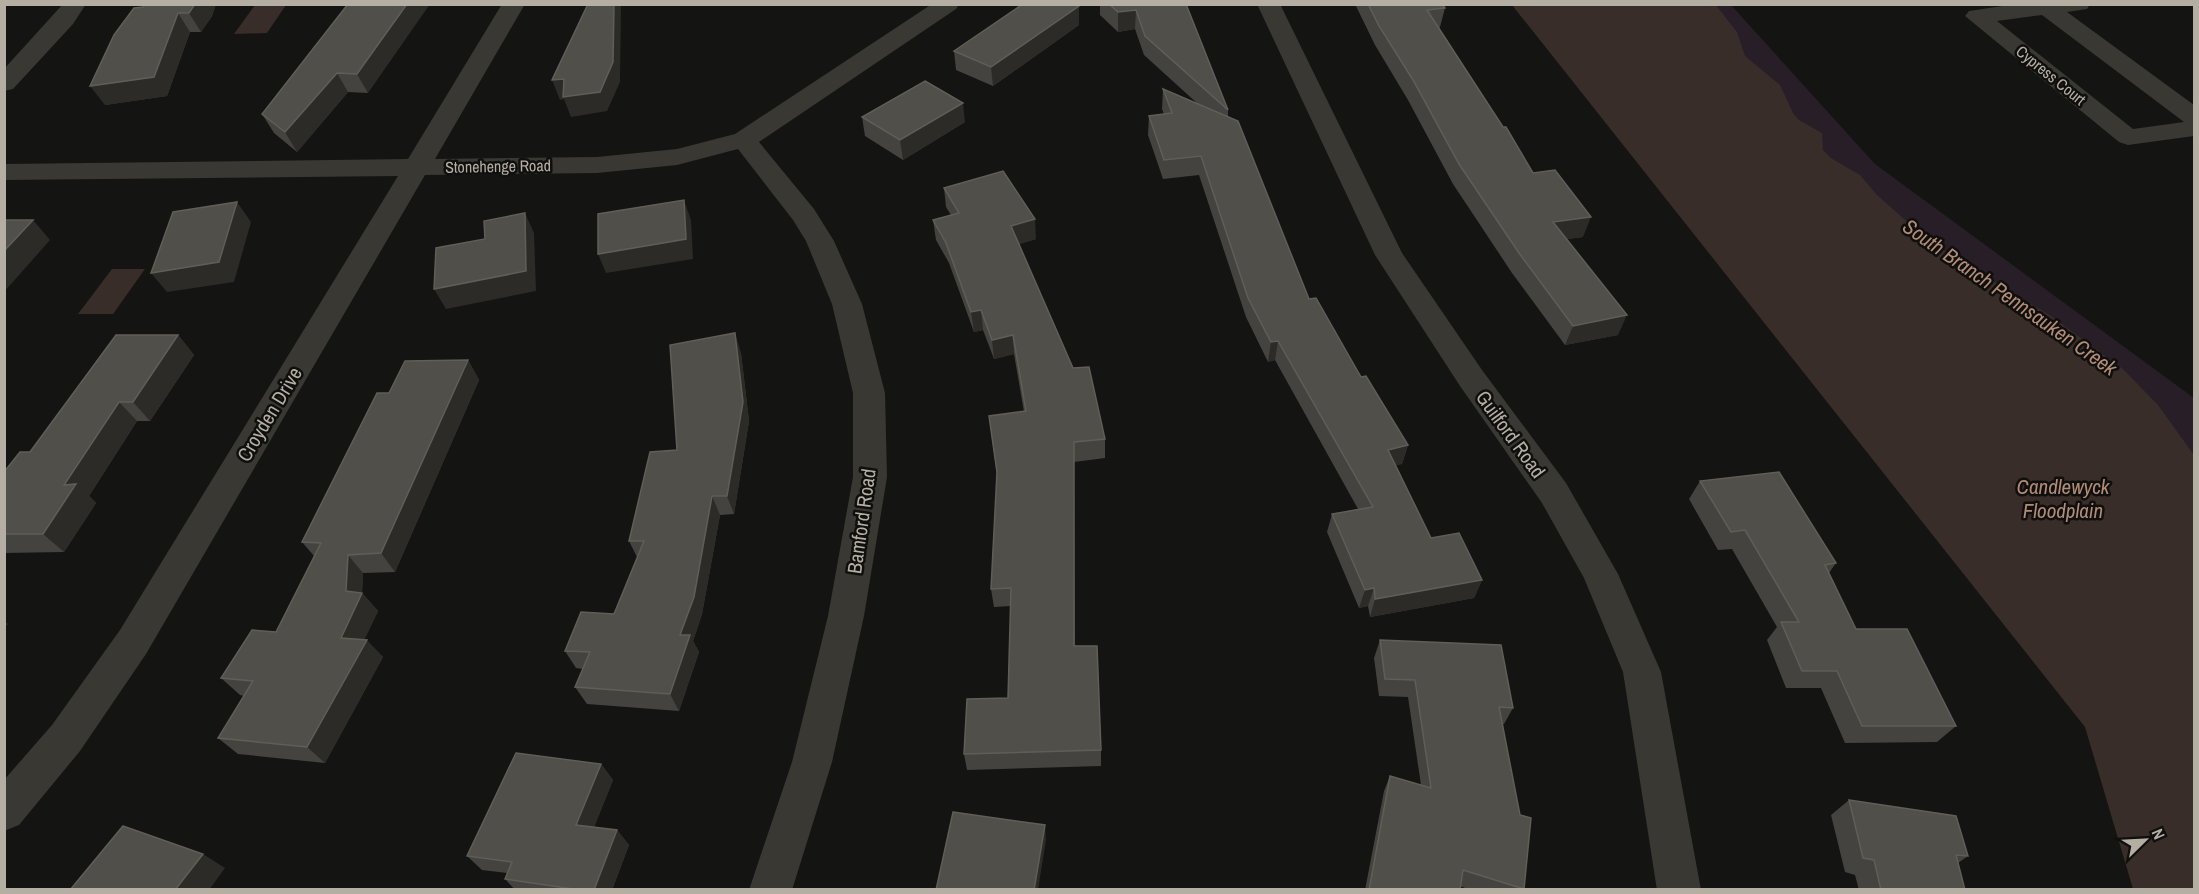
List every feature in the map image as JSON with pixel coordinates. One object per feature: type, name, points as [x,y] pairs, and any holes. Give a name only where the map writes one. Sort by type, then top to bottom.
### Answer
[{"type":"street","points":[[4,84],[65,20],[75,4]]},
{"type":"street","name":"Croyden Drive","points":[[4,811],[66,738],[133,642],[514,4]]},
{"type":"street","name":"Stonehenge Road","points":[[4,172],[417,167],[638,162],[677,157],[744,140],[948,4]]},
{"type":"street","name":"Guilford Road","points":[[1268,4],[1389,255],[1471,378],[1554,493],[1600,574],[1642,672],[1679,890]]},
{"type":"street","name":"Cypress Court","points":[[2079,4],[1977,16],[2128,137],[2194,128]]},
{"type":"street","points":[[2047,8],[2194,117]]},
{"type":"street","name":"Bamford Road","points":[[744,140],[804,215],[820,241],[846,304],[869,393],[870,477],[846,616],[812,762],[770,890]]},
{"type":"shaded area","points":[[1710,5],[1731,5],[1875,164],[2194,398],[2194,465],[2153,409],[2118,372],[2047,319],[1945,257],[1917,237],[1873,197],[1856,177],[1827,160],[1818,151],[1819,140],[1814,131],[1795,122],[1788,114],[1782,96],[1741,57],[1732,32]]},
{"type":"water","points":[[255,5],[286,5],[267,33],[234,34]]},
{"type":"water","name":"Candlewyck Floodplain","points":[[1512,5],[1710,5],[1732,32],[1741,57],[1776,87],[1788,114],[1795,122],[1818,135],[1818,151],[1827,160],[1856,177],[1873,197],[1917,237],[1945,257],[2047,319],[2118,372],[2153,409],[2194,465],[2194,889],[2133,889],[2085,727]]},
{"type":"water","points":[[112,269],[145,269],[113,314],[78,314]]},
{"type":"building","points":[[145,4],[195,4],[189,13],[178,13],[154,77],[90,86],[114,35],[134,8],[143,7]]},
{"type":"building","points":[[348,4],[407,4],[357,74],[337,73],[285,132],[262,114]]},
{"type":"building","points":[[588,4],[614,4],[613,62],[600,92],[563,97],[564,79],[552,80]]},
{"type":"building","points":[[1023,4],[1078,4],[1079,6],[991,67],[954,51]]},
{"type":"building","points":[[1109,4],[1186,4],[1228,110],[1145,36],[1136,10],[1118,12]]},
{"type":"building","points":[[1368,4],[1442,4],[1445,8],[1427,10],[1503,127],[1506,127],[1533,173],[1555,170],[1591,217],[1553,222],[1627,315],[1573,326],[1519,253],[1459,164]]},
{"type":"building","points":[[925,81],[963,103],[900,140],[862,117]]},
{"type":"building","points":[[1163,89],[1238,121],[1309,299],[1316,298],[1361,377],[1366,376],[1408,445],[1388,450],[1431,538],[1459,533],[1482,580],[1375,599],[1374,588],[1365,590],[1332,514],[1373,507],[1278,341],[1271,342],[1248,298],[1201,156],[1164,160],[1149,116],[1172,113]]},
{"type":"building","points":[[1003,171],[1035,219],[1011,226],[1073,368],[1089,367],[1105,439],[1074,442],[1074,646],[1097,646],[1101,750],[964,754],[967,699],[1008,698],[1011,588],[991,589],[997,472],[989,416],[1026,411],[1013,335],[992,340],[981,310],[971,312],[946,243],[933,220],[959,213],[944,188]]},
{"type":"building","points":[[684,200],[686,239],[598,254],[598,214]]},
{"type":"building","points":[[237,202],[219,262],[151,273],[173,212]]},
{"type":"building","points":[[525,213],[526,271],[434,289],[436,248],[485,239],[484,221]]},
{"type":"building","points":[[4,220],[33,220],[4,251]]},
{"type":"building","points":[[735,333],[743,402],[727,496],[712,496],[694,597],[680,635],[690,635],[670,694],[575,687],[590,652],[565,651],[581,612],[614,614],[644,541],[629,541],[650,452],[677,450],[670,345]]},
{"type":"building","points":[[116,335],[178,335],[133,402],[119,402],[64,485],[76,484],[43,534],[4,534],[4,472],[20,452],[30,452]]},
{"type":"building","points":[[468,360],[381,553],[348,555],[346,591],[362,593],[341,638],[367,640],[307,747],[218,738],[253,681],[221,678],[252,630],[276,632],[321,543],[302,542],[377,393],[389,393],[405,361]]},
{"type":"building","points":[[1779,472],[1836,563],[1825,565],[1856,629],[1907,629],[1956,726],[1862,726],[1837,671],[1802,671],[1781,622],[1799,622],[1745,530],[1731,532],[1700,481]]},
{"type":"building","points":[[1380,640],[1501,645],[1513,708],[1499,707],[1520,815],[1531,818],[1524,889],[1463,870],[1460,890],[1369,890],[1390,776],[1431,788],[1415,680],[1385,679]]},
{"type":"building","points":[[516,753],[601,764],[576,825],[617,830],[594,890],[505,879],[512,862],[467,856]]},
{"type":"building","points":[[1849,800],[1956,816],[1968,856],[1956,855],[1965,890],[1881,890],[1874,860],[1863,858]]},
{"type":"building","points":[[953,812],[1045,825],[1034,890],[936,890]]},
{"type":"building","points":[[123,826],[203,854],[175,890],[70,890]]},
{"type":"waterway","name":"South Branch Pennsauken Creek","points":[[1710,4],[1732,32],[1741,57],[1776,87],[1788,114],[1795,122],[1818,135],[1818,151],[1827,160],[1856,177],[1873,197],[1917,237],[1945,257],[2047,319],[2118,372],[2153,408],[2194,465]]}]
